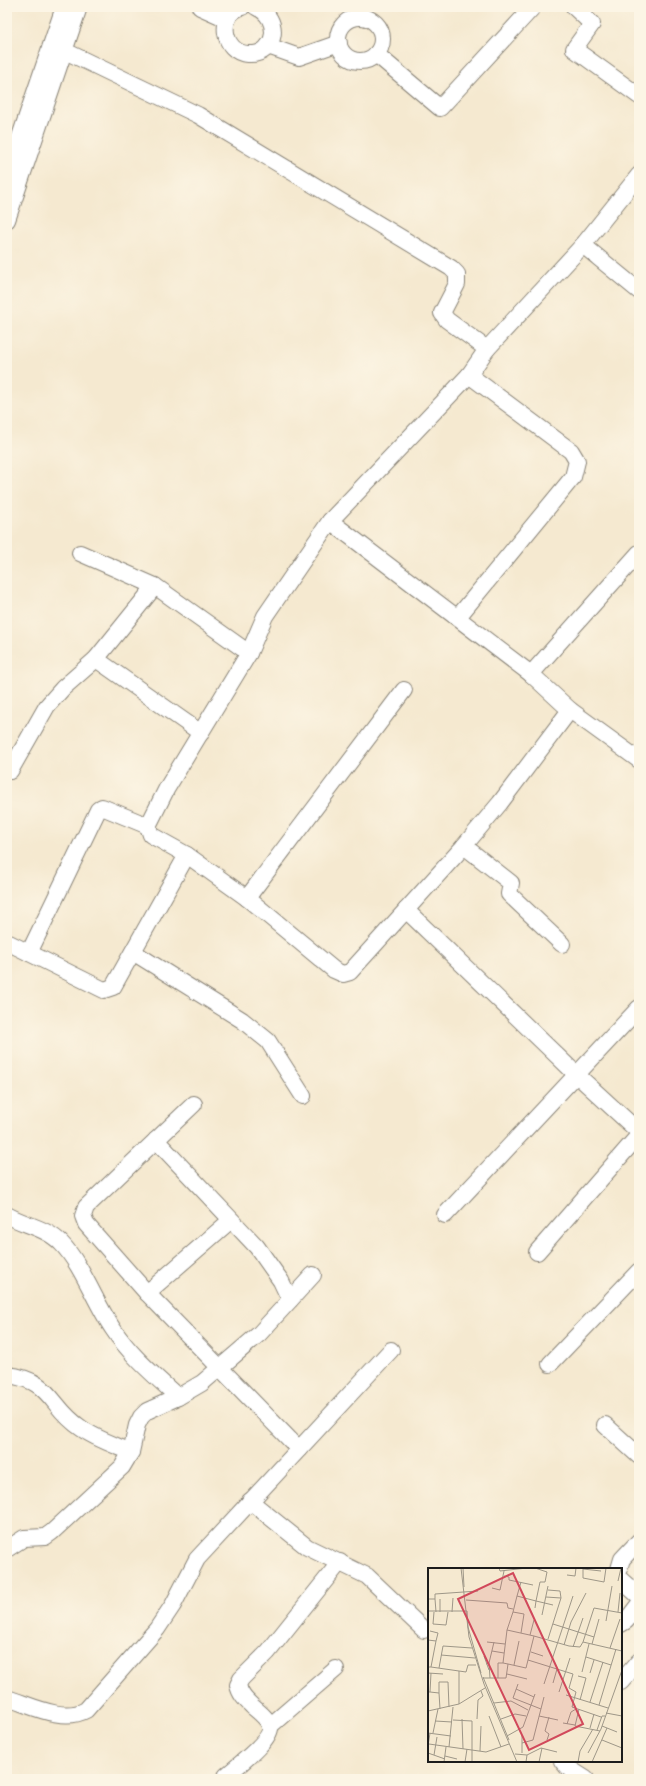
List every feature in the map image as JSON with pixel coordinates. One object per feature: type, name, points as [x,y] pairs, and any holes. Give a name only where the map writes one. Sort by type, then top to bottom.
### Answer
[{"type":"street","points":[[7,220],[16,159],[64,7]]},
{"type":"street","points":[[7,175],[16,159],[65,51],[79,7]]},
{"type":"street","points":[[200,7],[227,20]]},
{"type":"street","points":[[242,7],[232,13],[227,20],[225,34],[233,48],[247,54],[254,54],[268,46],[272,39],[272,23],[269,16],[256,7]]},
{"type":"street","points":[[376,54],[440,108],[533,7]]},
{"type":"street","points":[[574,7],[592,24],[574,49],[639,96]]},
{"type":"street","points":[[364,18],[376,25],[380,30],[381,45],[376,54],[367,60],[353,59],[342,50],[339,43],[338,36],[345,24],[350,20],[364,18]]},
{"type":"street","points":[[268,46],[299,57],[339,43]]},
{"type":"street","points":[[65,51],[198,115],[451,268],[457,274],[457,284],[442,313],[447,320],[487,349]]},
{"type":"street","points":[[570,710],[500,803],[464,846],[350,972],[343,974],[334,970],[247,898],[187,855],[151,835],[148,826],[167,788],[249,653],[265,616],[330,522],[468,375],[487,349],[583,245],[639,175]]},
{"type":"street","points":[[583,245],[639,292]]},
{"type":"street","points":[[458,617],[573,477],[577,461],[571,451],[468,375]]},
{"type":"street","points":[[330,522],[458,617],[531,674],[570,710],[639,760]]},
{"type":"street","points":[[531,674],[639,552]]},
{"type":"street","points":[[80,553],[155,586],[249,653]]},
{"type":"street","points":[[8,773],[47,706],[63,688],[96,659],[155,586]]},
{"type":"street","points":[[96,659],[201,733]]},
{"type":"street","points":[[247,898],[404,690]]},
{"type":"street","points":[[29,953],[98,810],[102,807],[148,826]]},
{"type":"street","points":[[464,846],[511,883],[509,894],[562,944]]},
{"type":"street","points":[[7,942],[104,990],[113,987],[187,855]]},
{"type":"street","points":[[406,910],[577,1075],[639,1132]]},
{"type":"street","points":[[133,952],[242,1020],[268,1041],[303,1096]]},
{"type":"street","points":[[445,1215],[639,1008]]},
{"type":"street","points":[[194,1104],[86,1207],[84,1216],[86,1224],[147,1293],[219,1369],[299,1449]]},
{"type":"street","points":[[537,1252],[639,1135]]},
{"type":"street","points":[[156,1140],[231,1220],[272,1267],[290,1300]]},
{"type":"street","points":[[7,1215],[18,1222],[46,1232],[61,1242],[70,1254],[113,1329],[140,1361],[178,1398]]},
{"type":"street","points":[[147,1293],[231,1220]]},
{"type":"street","points":[[550,1364],[639,1270]]},
{"type":"street","points":[[7,1550],[24,1538],[45,1537],[122,1467],[131,1452],[137,1425],[141,1417],[147,1411],[178,1398],[202,1383],[259,1334],[313,1275]]},
{"type":"street","points":[[7,1698],[46,1711],[77,1715],[86,1710],[158,1628],[173,1605],[197,1559],[391,1350]]},
{"type":"street","points":[[7,1375],[18,1376],[38,1383],[80,1428],[131,1452]]},
{"type":"street","points":[[605,1425],[639,1456]]},
{"type":"street","points":[[250,1501],[307,1547],[367,1576],[424,1630]]},
{"type":"street","points":[[619,1568],[622,1559],[639,1541]]},
{"type":"street","points":[[270,1726],[266,1720],[243,1698],[238,1685],[241,1679],[280,1638],[340,1562]]},
{"type":"street","points":[[622,1581],[639,1596]]},
{"type":"street","points":[[622,1623],[626,1621],[639,1604]]},
{"type":"street","points":[[622,1681],[639,1661]]},
{"type":"street","points":[[226,1776],[262,1742],[268,1735],[270,1726],[336,1669]]},
{"type":"street","points":[[563,1762],[566,1767],[586,1779]]}]
